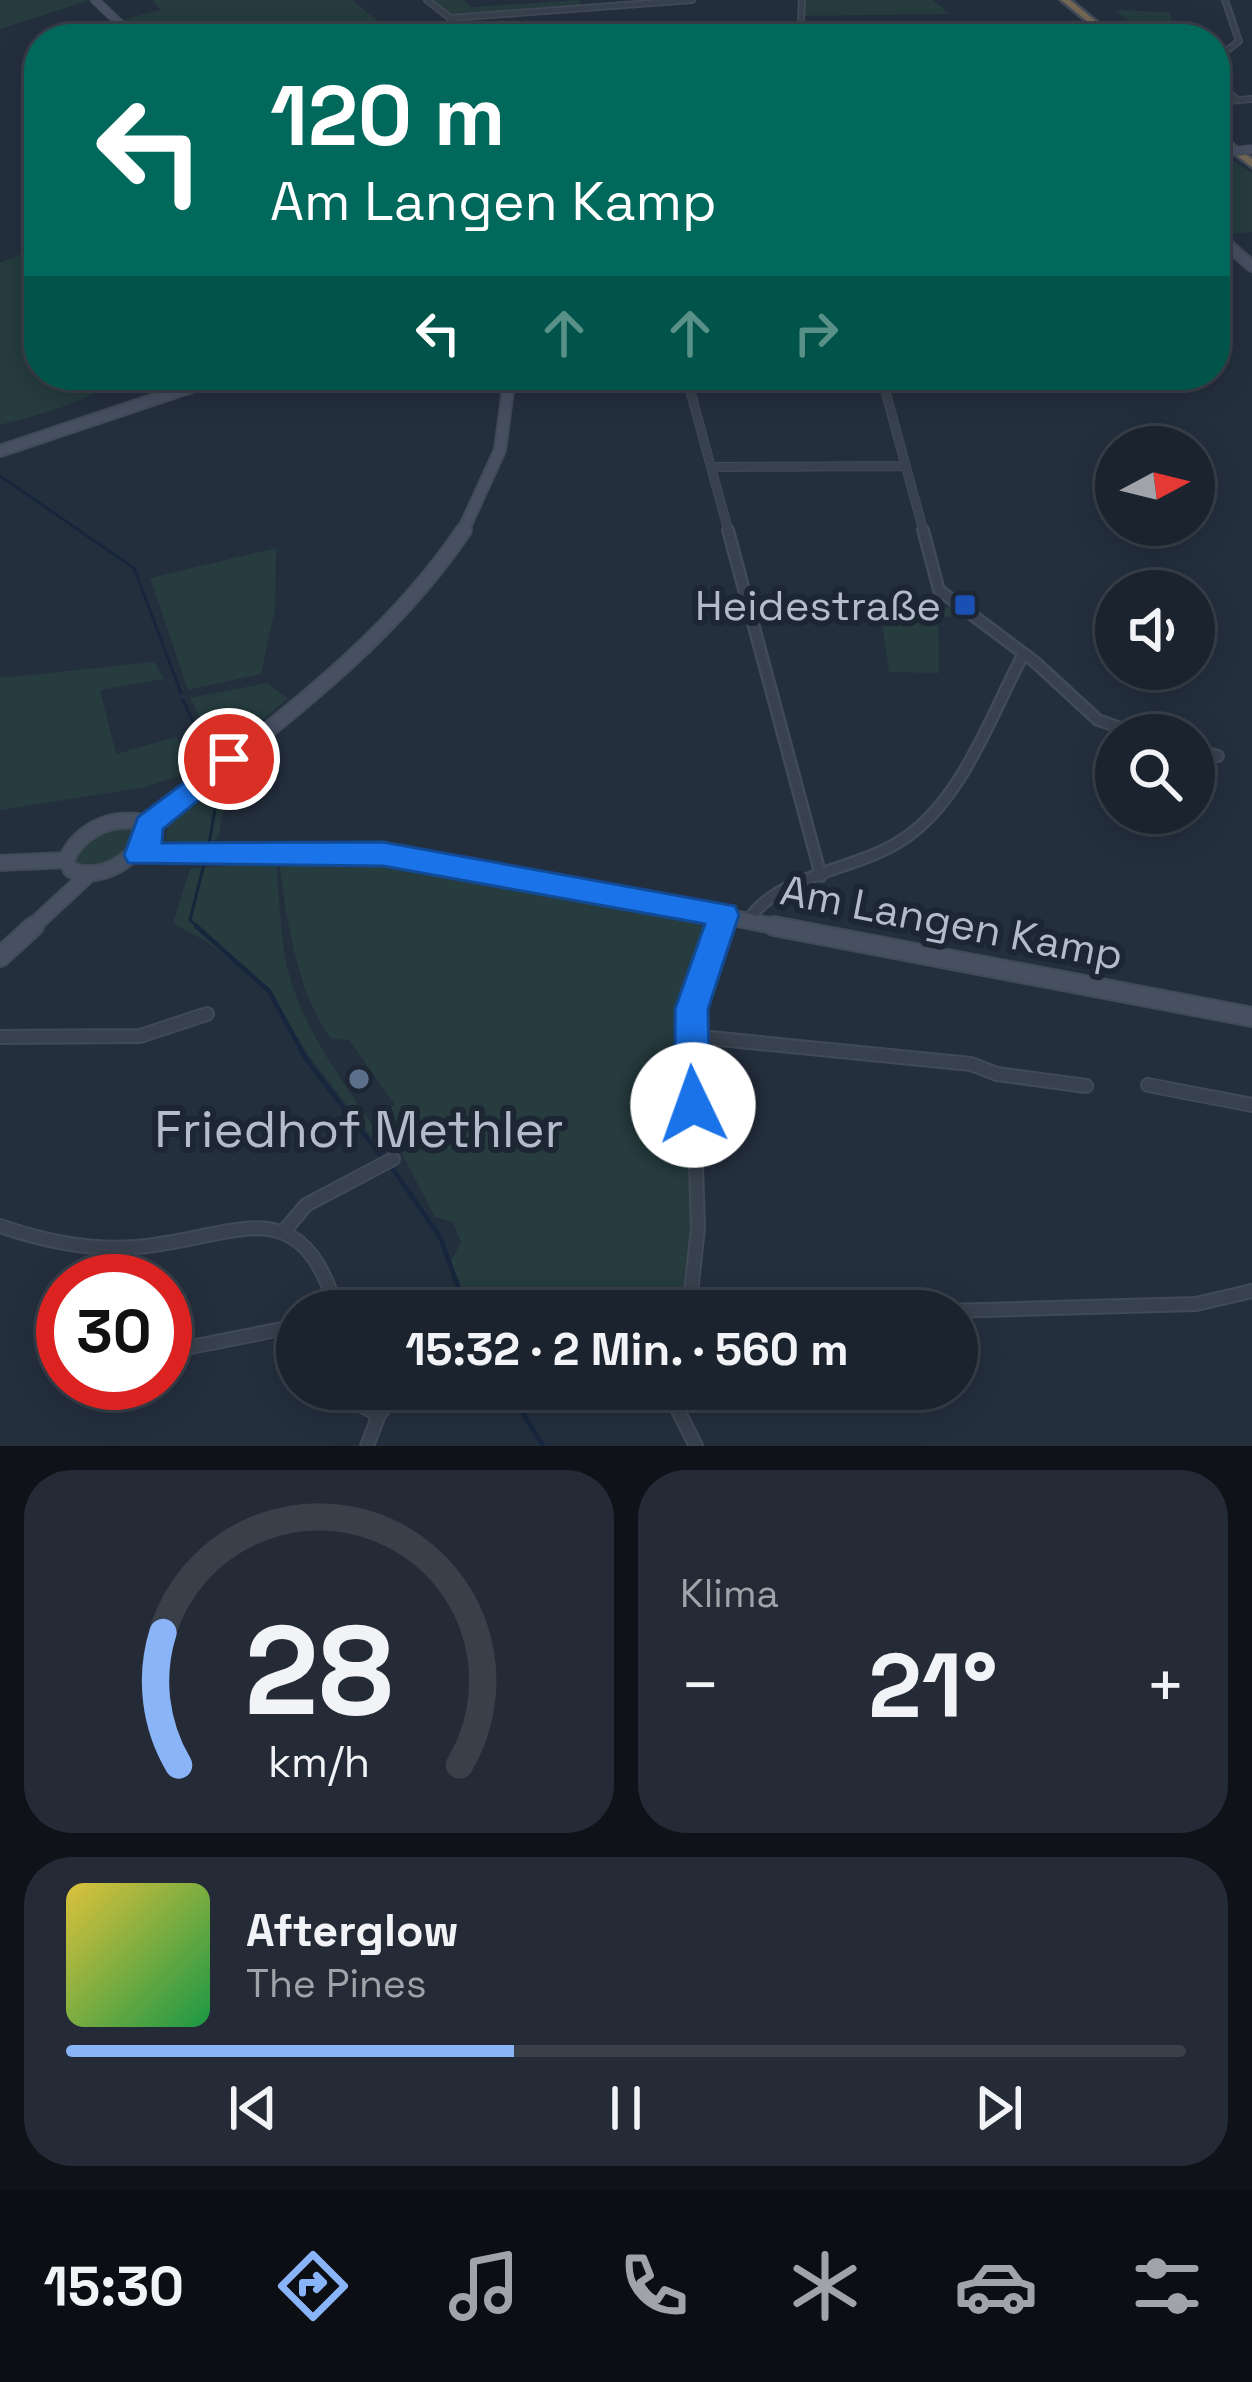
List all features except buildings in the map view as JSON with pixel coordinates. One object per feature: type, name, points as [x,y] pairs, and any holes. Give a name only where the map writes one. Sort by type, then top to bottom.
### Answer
[{"type":"highway","points":[[1052,0],[1082,24]]},
{"type":"highway","points":[[1065,0],[1095,24]]},
{"type":"street","points":[[95,0],[120,24]]},
{"type":"street","points":[[427,0],[458,24]]},
{"type":"street","points":[[451,18],[692,0]]},
{"type":"street","points":[[1226,0],[1240,38],[1230,47]]},
{"type":"street","points":[[1230,94],[1238,100]]},
{"type":"street","points":[[1230,101],[1252,99]]},
{"type":"street","points":[[0,451],[164,390]]},
{"type":"street","points":[[148,825],[370,644],[450,554],[491,480],[504,440],[509,390]]},
{"type":"street","points":[[690,390],[821,876]]},
{"type":"street","points":[[885,390],[939,590],[1007,637],[1022,657],[1035,662],[1095,717]]},
{"type":"street","points":[[711,467],[907,466]]},
{"type":"street","points":[[749,919],[763,900],[904,839],[943,806],[1022,657]]},
{"type":"street","points":[[66,860],[79,838],[112,822],[134,819],[148,825]]},
{"type":"street","points":[[139,855],[150,838],[148,825]]},
{"type":"street","name":"Am Langen Kamp","points":[[86,876],[139,855],[277,850],[383,854],[1252,1017]]},
{"type":"street","points":[[0,863],[66,860]]},
{"type":"street","points":[[0,957],[86,876],[71,870],[66,860]]},
{"type":"street","points":[[691,1290],[698,1228],[690,1036],[698,979],[724,915]]},
{"type":"street","points":[[0,1037],[140,1036],[207,1014]]},
{"type":"street","points":[[690,1036],[971,1064],[997,1074],[1086,1086]]},
{"type":"street","points":[[1148,1085],[1252,1106]]},
{"type":"street","points":[[285,1230],[306,1205],[394,1159]]},
{"type":"street","points":[[0,1226],[54,1241],[136,1247],[251,1228],[285,1230],[310,1250],[328,1290]]},
{"type":"street","points":[[978,1310],[1196,1304],[1252,1291]]},
{"type":"street","points":[[192,1347],[276,1330]]},
{"type":"street","points":[[369,1410],[379,1415]]},
{"type":"street","points":[[367,1446],[383,1410]]},
{"type":"street","points":[[678,1410],[696,1446]]},
{"type":"green space","points":[[0,0],[91,0],[0,29]]},
{"type":"green space","points":[[352,0],[382,24],[117,21],[161,10],[152,1]]},
{"type":"green space","points":[[430,0],[463,0],[472,7],[579,0],[583,7],[452,18]]},
{"type":"green space","points":[[806,0],[933,0],[949,14],[804,16]]},
{"type":"green space","points":[[1115,10],[1169,12],[1174,24],[1132,24]]},
{"type":"green space","points":[[1230,158],[1252,173],[1252,232],[1230,234]]},
{"type":"green space","points":[[24,253],[24,390],[97,390],[45,413],[0,425],[0,263]]},
{"type":"green space","points":[[276,548],[275,609],[261,674],[188,690],[150,578]]},
{"type":"green space","points":[[953,607],[963,615],[938,618],[939,673],[889,672],[880,609]]},
{"type":"green space","points":[[154,662],[164,679],[100,690],[116,754],[176,737],[197,770],[146,787],[0,810],[0,678]]},
{"type":"green space","points":[[267,683],[288,699],[218,754],[190,698]]},
{"type":"green space","points":[[230,779],[218,838],[205,845],[165,840],[168,825]]},
{"type":"green space","points":[[120,824],[140,826],[144,833],[140,846],[96,870],[74,864],[79,844]]},
{"type":"green space","points":[[313,856],[518,882],[706,919],[691,970],[690,1233],[684,1290],[459,1290],[451,1261],[461,1242],[453,1222],[435,1217],[382,1116],[395,1105],[349,1040],[332,1039],[310,1001],[289,927],[279,857]]},
{"type":"green space","points":[[276,861],[284,950],[293,988],[328,1060],[388,1148],[383,1152],[310,1057],[265,987],[209,943],[173,923],[190,869]]},
{"type":"waterway","points":[[0,476],[134,568],[181,693]]},
{"type":"waterway","points":[[183,700],[210,758]]},
{"type":"waterway","points":[[209,844],[219,785]]},
{"type":"waterway","points":[[200,929],[190,920],[204,864]]},
{"type":"waterway","points":[[196,926],[269,991],[306,1059],[380,1155]]},
{"type":"waterway","points":[[392,1168],[440,1237],[459,1290]]},
{"type":"waterway","points":[[521,1410],[543,1446]]},
{"type":"place","name":"Heidestraße","points":[[965,605]]},
{"type":"place","name":"Friedhof Methler","points":[[359,1079]]},
{"type":"route","points":[[229,759],[148,825],[150,838],[139,855],[277,850],[383,854],[724,915],[704,960],[691,1009],[693,1105]]}]
